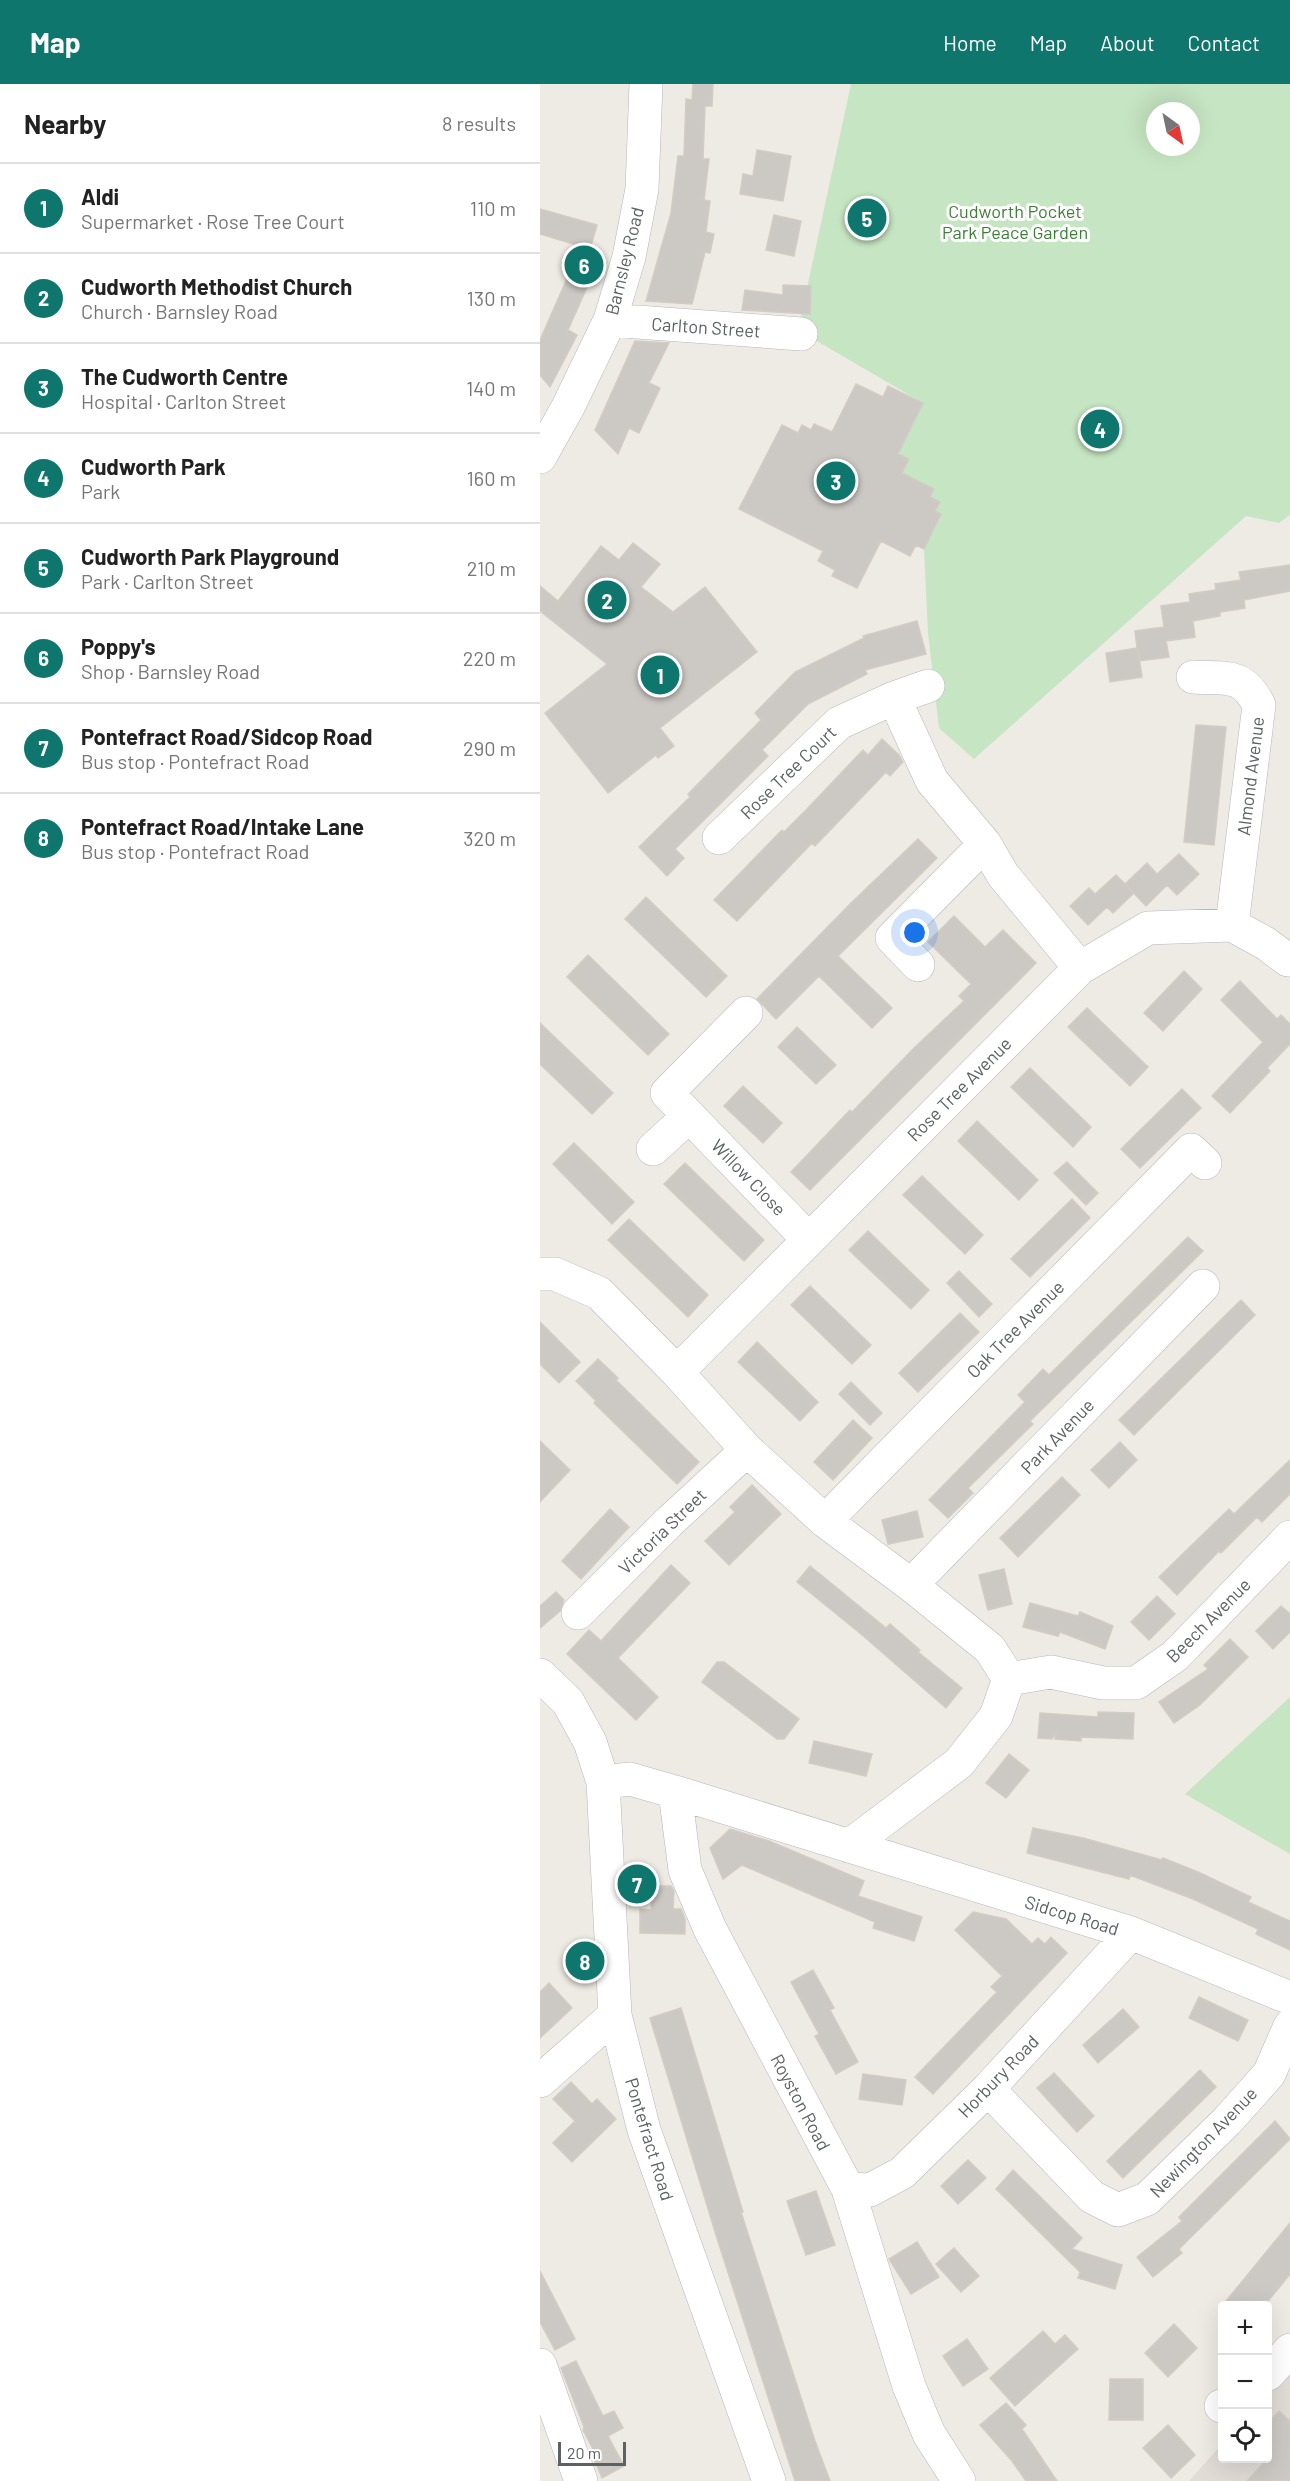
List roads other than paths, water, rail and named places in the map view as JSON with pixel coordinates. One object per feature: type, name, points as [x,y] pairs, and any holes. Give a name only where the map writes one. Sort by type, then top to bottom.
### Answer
[{"type":"street","name":"Barnsley Road","points":[[540,457],[568,407],[610,320],[629,257],[642,189],[646,84]]},
{"type":"street","name":"Carlton Street","points":[[610,320],[801,334]]},
{"type":"street","name":"Almond Avenue","points":[[1193,677],[1240,680],[1251,690],[1258,705],[1233,925]]},
{"type":"street","name":"Rose Tree Court","points":[[718,838],[839,723],[894,698],[928,686]]},
{"type":"street","points":[[894,698],[932,781],[985,844],[1003,875],[1080,968]]},
{"type":"street","points":[[918,965],[892,938],[985,844]]},
{"type":"street","points":[[1233,925],[1265,943],[1288,960]]},
{"type":"street","name":"Rose Tree Avenue","points":[[677,1372],[1080,968],[1148,928],[1233,925]]},
{"type":"street","name":"Willow Close","points":[[746,1013],[667,1092],[808,1239]]},
{"type":"street","points":[[653,1149],[689,1116]]},
{"type":"street","name":"Oak Tree Avenue","points":[[825,1521],[1191,1150],[1205,1163]]},
{"type":"street","points":[[540,1274],[555,1274],[599,1293],[677,1372],[747,1450],[825,1521],[911,1585],[990,1649],[1009,1679],[996,1716],[959,1763],[849,1846]]},
{"type":"street","name":"Park Avenue","points":[[911,1585],[1203,1286]]},
{"type":"street","name":"Victoria Street","points":[[578,1613],[669,1522],[747,1450]]},
{"type":"street","name":"Beech Avenue","points":[[1009,1679],[1051,1672],[1103,1683],[1136,1683],[1175,1656],[1290,1537]]},
{"type":"street","points":[[540,1676],[568,1702],[590,1742],[603,1782],[630,1779],[675,1792]]},
{"type":"street","name":"Pontefract Road","points":[[603,1782],[615,2015],[644,2130],[769,2481]]},
{"type":"street","name":"Sidcop Road","points":[[675,1792],[1131,1933],[1290,1998]]},
{"type":"street","name":"Royston Road","points":[[675,1792],[685,1870],[705,1919],[848,2189],[909,2386],[929,2434],[959,2481]]},
{"type":"street","name":"Horbury Road","points":[[848,2189],[870,2190],[903,2173],[988,2089],[1131,1933]]},
{"type":"street","points":[[540,2081],[615,2015]]},
{"type":"street","name":"Newington Avenue","points":[[988,2089],[1092,2197],[1118,2210],[1147,2199],[1227,2121],[1269,2074],[1290,2026]]},
{"type":"street","points":[[1272,2370],[1290,2350]]},
{"type":"street","points":[[540,2365],[581,2481]]},
{"type":"place","name":"Cudworth Park Playground","points":[[867,218]]},
{"type":"place","name":"Poppy's","points":[[584,265]]},
{"type":"place","name":"Cudworth Park","points":[[1100,429]]},
{"type":"place","name":"The Cudworth Centre","points":[[836,481]]},
{"type":"place","name":"Cudworth Methodist Church","points":[[607,600]]},
{"type":"place","name":"Aldi","points":[[660,675]]},
{"type":"place","name":"Pontefract Road/Sidcop Road","points":[[637,1884]]},
{"type":"place","name":"Pontefract Road/Intake Lane","points":[[585,1961]]},
{"type":"park label","name":"Cudworth Pocket Park Peace Garden","points":[[1015,221]]}]
